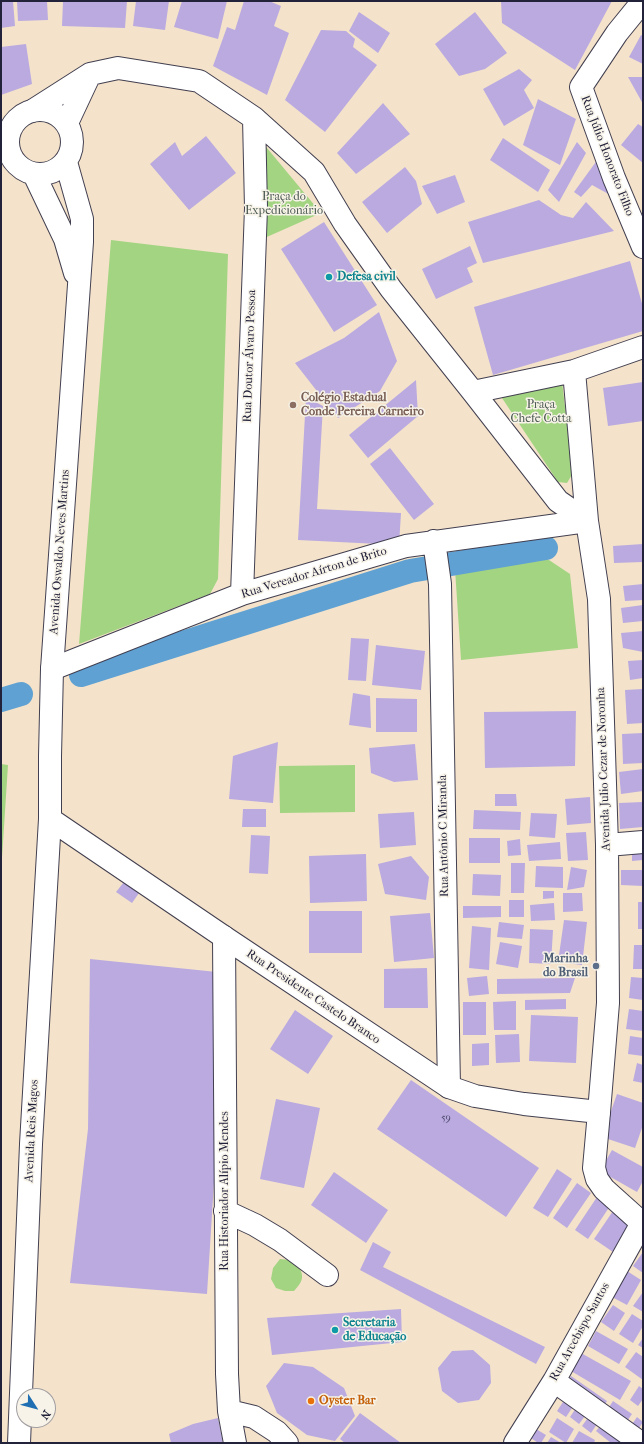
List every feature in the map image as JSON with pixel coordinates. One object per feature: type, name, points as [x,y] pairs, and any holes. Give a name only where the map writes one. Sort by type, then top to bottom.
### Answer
[{"type":"street","name":"Rua Júlio Honorato Filho","points":[[643,1],[617,33],[581,87],[614,178],[643,247]]},
{"type":"street","points":[[18,115],[41,110],[51,112],[60,116],[67,123],[71,132],[73,142],[71,153],[66,162],[55,171],[48,174],[34,174],[25,171],[6,154],[9,148],[8,139],[10,130],[18,115],[90,74],[118,68],[199,81],[254,118],[314,172],[345,224],[391,289],[558,501],[587,521]]},
{"type":"street","points":[[67,123],[90,74]]},
{"type":"street","name":"Rua Doutor Álvaro Pessoa","points":[[242,594],[256,208],[254,118]]},
{"type":"street","name":"Avenida Oswaldo Neves Martins","points":[[50,819],[52,669],[82,242],[82,219],[66,162]]},
{"type":"street","name":"Avenida Oswaldo Neves Martins","points":[[34,174],[65,239],[79,284]]},
{"type":"street","points":[[473,392],[574,371],[643,347]]},
{"type":"street","name":"Avenida Julio Cezar de Noronha","points":[[574,371],[587,521],[599,599],[607,845],[608,1003],[594,1168],[597,1179],[604,1189],[643,1222]]},
{"type":"street","name":"Rua Vereador Aírton de Brito","points":[[52,669],[242,594],[406,546],[587,521]]},
{"type":"street","name":"Rua Antônio C Miranda","points":[[434,541],[440,584],[448,1087]]},
{"type":"street","name":"Rua Presidente Castelo Branco","points":[[50,819],[224,938],[448,1087],[474,1096],[524,1104],[599,1112]]},
{"type":"street","name":"Avenida Reis Magos","points":[[19,1443],[31,1144],[50,819]]},
{"type":"street","points":[[607,845],[643,842]]},
{"type":"street","name":"Rua Historiador Alípio Mendes","points":[[224,938],[225,1211],[229,1410],[235,1443]]},
{"type":"street","points":[[225,1211],[256,1225],[280,1240],[327,1275]]},
{"type":"street","name":"Rua Arcebispo Santos","points":[[515,1443],[554,1381],[643,1222]]},
{"type":"street","points":[[554,1381],[640,1443]]},
{"type":"street","points":[[229,1410],[254,1417],[277,1432],[287,1443]]},
{"type":"green space","name":"Praça do Expedicionário","points":[[262,142],[321,213],[260,240]]},
{"type":"green space","points":[[111,240],[228,254],[218,579],[210,594],[79,644]]},
{"type":"green space","name":"Praça Chefe Cotta","points":[[562,382],[573,473],[567,483],[558,482],[500,395]]},
{"type":"green space","points":[[546,558],[570,574],[578,648],[461,660],[455,569]]},
{"type":"green space","points":[[1,764],[8,765],[1,873]]},
{"type":"green space","points":[[355,765],[355,812],[280,813],[279,766]]},
{"type":"green space","points":[[280,1259],[289,1260],[298,1264],[300,1268],[302,1278],[300,1284],[294,1291],[285,1291],[276,1288],[271,1279],[273,1268]]},
{"type":"building","points":[[1,1],[13,1],[15,26],[1,28]]},
{"type":"building","points":[[17,1],[47,1],[48,20],[18,21]]},
{"type":"building","points":[[63,1],[127,1],[125,28],[62,26]]},
{"type":"building","points":[[136,1],[169,1],[165,30],[133,26]]},
{"type":"building","points":[[182,1],[227,1],[218,39],[174,27]]},
{"type":"building","points":[[244,1],[269,1],[281,6],[274,26],[289,33],[267,95],[213,66],[227,27],[235,30]]},
{"type":"building","points":[[501,1],[612,1],[575,70],[502,23]]},
{"type":"building","points":[[359,12],[390,33],[378,53],[349,31]]},
{"type":"building","points":[[475,12],[507,53],[485,69],[459,76],[435,44]]},
{"type":"building","points":[[321,30],[346,31],[355,39],[353,47],[377,65],[325,132],[285,100]]},
{"type":"building","points":[[641,35],[643,36],[643,64],[629,57]]},
{"type":"building","points":[[26,44],[32,84],[1,95],[1,47]]},
{"type":"building","points":[[519,69],[532,80],[524,90],[534,108],[504,126],[483,89]]},
{"type":"building","points":[[628,77],[643,77],[643,104]]},
{"type":"building","points":[[538,99],[576,119],[560,165],[523,145]]},
{"type":"building","points":[[383,103],[410,134],[356,174],[337,153]]},
{"type":"building","points":[[638,124],[643,127],[643,163],[621,145]]},
{"type":"building","points":[[206,136],[236,173],[189,210],[150,164],[175,142],[182,156]]},
{"type":"building","points":[[503,138],[550,170],[538,192],[490,160]]},
{"type":"building","points":[[577,142],[586,153],[559,202],[548,190]]},
{"type":"building","points":[[598,159],[614,197],[592,185],[581,197],[574,192]]},
{"type":"building","points":[[405,167],[416,181],[422,204],[387,233],[362,202]]},
{"type":"building","points":[[455,175],[465,202],[437,214],[422,186]]},
{"type":"building","points":[[539,200],[561,215],[573,218],[586,202],[614,231],[483,263],[468,222]]},
{"type":"building","name":"Defesa civil","points":[[324,222],[377,305],[334,332],[281,249]]},
{"type":"building","points":[[470,246],[477,263],[467,268],[473,282],[436,299],[422,269]]},
{"type":"building","points":[[630,261],[643,307],[643,331],[493,375],[474,307]]},
{"type":"building","points":[[379,312],[397,361],[380,391],[338,418],[295,363],[344,338]]},
{"type":"building","points":[[416,380],[418,416],[368,458],[349,435]]},
{"type":"building","points":[[643,382],[643,421],[608,426],[603,388]]},
{"type":"building","points":[[306,397],[323,406],[317,509],[401,513],[399,545],[298,540]]},
{"type":"building","points":[[390,448],[434,504],[414,520],[370,464]]},
{"type":"building","points":[[643,544],[643,562],[614,563],[613,546]]},
{"type":"building","points":[[643,584],[643,600],[625,601],[623,586]]},
{"type":"building","points":[[643,605],[643,621],[623,623],[621,608]]},
{"type":"building","points":[[643,631],[643,652],[623,648],[621,633]]},
{"type":"building","points":[[351,638],[369,639],[366,681],[348,680]]},
{"type":"building","points":[[376,645],[425,651],[421,690],[372,685]]},
{"type":"building","points":[[643,660],[643,678],[630,680],[628,661]]},
{"type":"building","points":[[643,689],[643,723],[627,724],[625,690]]},
{"type":"building","points":[[353,693],[370,696],[371,728],[349,725]]},
{"type":"building","points":[[376,698],[417,699],[417,732],[376,732]]},
{"type":"building","points":[[576,711],[575,766],[485,768],[484,712]]},
{"type":"building","points":[[643,733],[643,763],[623,764],[622,734]]},
{"type":"building","points":[[278,742],[273,803],[229,799],[233,756]]},
{"type":"building","points":[[415,744],[418,780],[394,782],[371,773],[369,748]]},
{"type":"building","points":[[643,769],[643,791],[621,794],[619,772]]},
{"type":"building","points":[[495,794],[516,794],[517,806],[495,806]]},
{"type":"building","points":[[590,797],[591,823],[567,825],[565,799]]},
{"type":"building","points":[[643,802],[643,827],[620,829],[619,803]]},
{"type":"building","points":[[243,809],[266,809],[266,827],[242,827]]},
{"type":"building","points":[[474,810],[521,812],[520,830],[473,829]]},
{"type":"building","points":[[414,812],[416,845],[380,848],[378,814]]},
{"type":"building","points":[[531,813],[557,814],[555,838],[529,836]]},
{"type":"building","points":[[586,832],[588,860],[568,861],[566,833]]},
{"type":"building","points":[[251,835],[270,836],[268,874],[249,873]]},
{"type":"building","points":[[469,838],[500,838],[500,863],[469,863]]},
{"type":"building","points":[[520,839],[521,855],[508,856],[507,841]]},
{"type":"building","points":[[560,842],[561,859],[529,861],[527,845]]},
{"type":"building","points":[[643,850],[643,860],[632,861],[632,851]]},
{"type":"building","points":[[366,854],[367,901],[310,903],[309,856]]},
{"type":"building","points":[[411,856],[429,877],[426,900],[385,894],[378,864]]},
{"type":"building","points":[[511,863],[525,863],[524,893],[511,893]]},
{"type":"building","points":[[536,866],[563,867],[563,888],[535,887]]},
{"type":"building","points":[[571,867],[587,870],[584,887],[567,890]]},
{"type":"building","points":[[621,870],[643,870],[643,886],[621,885]]},
{"type":"building","points":[[473,874],[501,875],[500,896],[472,895]]},
{"type":"building","points":[[124,882],[139,893],[132,903],[116,892]]},
{"type":"building","points":[[543,891],[554,891],[554,898],[543,899]]},
{"type":"building","points":[[563,893],[582,893],[583,911],[563,912]]},
{"type":"building","points":[[509,900],[524,900],[524,917],[509,917]]},
{"type":"building","points":[[638,902],[643,902],[643,929],[638,929]]},
{"type":"building","points":[[554,903],[555,920],[531,921],[530,905]]},
{"type":"building","points":[[463,906],[501,906],[501,917],[463,918]]},
{"type":"building","points":[[309,911],[362,911],[362,953],[309,953]]},
{"type":"building","points":[[430,913],[434,958],[394,962],[390,916]]},
{"type":"building","points":[[564,920],[587,922],[582,965],[558,962]]},
{"type":"building","points":[[499,922],[524,925],[522,939],[497,937]]},
{"type":"building","points":[[472,926],[491,928],[489,970],[469,968]]},
{"type":"building","points":[[530,929],[553,930],[551,964],[529,963]]},
{"type":"building","points":[[500,942],[522,946],[518,968],[496,964]]},
{"type":"building","points":[[634,945],[643,945],[643,969],[633,969]]},
{"type":"building","points":[[90,959],[217,972],[215,1166],[207,1294],[70,1283],[88,1129]]},
{"type":"building","points":[[427,968],[428,1008],[384,1008],[384,969]]},
{"type":"building","points":[[487,976],[489,994],[469,996],[467,978]]},
{"type":"building","points":[[631,977],[643,978],[643,1000],[629,998]]},
{"type":"building","points":[[575,978],[570,993],[497,994],[497,979]]},
{"type":"building","points":[[566,999],[566,1009],[525,1010],[525,1000]]},
{"type":"building","points":[[516,1001],[516,1030],[494,1030],[493,1002]]},
{"type":"building","points":[[463,1002],[486,1002],[486,1035],[463,1035]]},
{"type":"building","points":[[629,1009],[643,1011],[643,1031],[626,1029]]},
{"type":"building","points":[[295,1010],[333,1036],[308,1074],[270,1049]]},
{"type":"building","points":[[531,1015],[578,1017],[576,1063],[529,1061]]},
{"type":"building","points":[[519,1034],[520,1062],[496,1063],[495,1035]]},
{"type":"building","points":[[630,1036],[643,1038],[643,1056],[628,1054]]},
{"type":"building","points":[[489,1043],[489,1065],[472,1066],[472,1044]]},
{"type":"building","points":[[637,1063],[643,1065],[643,1083],[633,1081]]},
{"type":"building","points":[[411,1080],[539,1168],[506,1217],[377,1129]]},
{"type":"building","points":[[617,1094],[643,1103],[643,1125],[635,1148],[602,1137]]},
{"type":"building","points":[[276,1099],[320,1108],[304,1188],[260,1179]]},
{"type":"building","points":[[612,1150],[643,1167],[643,1181],[637,1192],[600,1171]]},
{"type":"building","points":[[557,1169],[572,1179],[548,1217],[533,1208]]},
{"type":"building","points":[[334,1172],[388,1210],[366,1243],[311,1205]]},
{"type":"building","points":[[577,1183],[591,1193],[567,1228],[553,1218]]},
{"type":"building","points":[[597,1197],[610,1206],[588,1239],[575,1230]]},
{"type":"building","points":[[613,1211],[632,1224],[613,1252],[594,1239]]},
{"type":"building","points":[[373,1242],[391,1252],[383,1267],[545,1347],[536,1364],[360,1270]]},
{"type":"building","points":[[643,1252],[643,1273],[633,1266]]},
{"type":"building","points":[[627,1271],[641,1280],[627,1305],[612,1297]]},
{"type":"building","points":[[643,1292],[643,1312],[633,1306]]},
{"type":"building","points":[[613,1305],[625,1313],[614,1331],[601,1322]]},
{"type":"building","name":"Secretaria de Educação","points":[[401,1309],[402,1342],[272,1355],[267,1318]]},
{"type":"building","points":[[632,1314],[643,1321],[643,1326],[633,1343],[619,1334]]},
{"type":"building","points":[[596,1331],[628,1349],[619,1364],[588,1346]]},
{"type":"building","points":[[643,1338],[643,1348],[638,1345]]},
{"type":"building","points":[[473,1350],[490,1365],[491,1383],[479,1400],[458,1403],[442,1391],[438,1368],[452,1351]]},
{"type":"building","points":[[636,1352],[643,1357],[643,1380],[625,1367]]},
{"type":"building","points":[[581,1353],[631,1381],[620,1400],[571,1371]]},
{"type":"building","name":"Oyster Bar","points":[[284,1363],[313,1367],[344,1388],[355,1416],[335,1441],[307,1435],[277,1413],[266,1386]]},
{"type":"building","points":[[571,1376],[607,1401],[602,1409],[566,1384]]},
{"type":"building","points":[[639,1386],[643,1389],[643,1399],[638,1406],[630,1400]]},
{"type":"building","points":[[567,1396],[576,1402],[566,1417],[557,1411]]},
{"type":"building","points":[[613,1401],[632,1414],[623,1427],[604,1415]]},
{"type":"building","points":[[578,1405],[588,1412],[579,1424],[570,1417]]},
{"type":"building","points":[[360,1413],[401,1443],[345,1443],[340,1439]]},
{"type":"building","points":[[590,1415],[599,1421],[591,1433],[582,1426]]},
{"type":"building","points":[[637,1417],[643,1422],[635,1434],[628,1430]]},
{"type":"building","points":[[218,1418],[223,1443],[171,1443],[169,1434],[193,1424]]},
{"type":"building","points":[[557,1418],[574,1429],[566,1443],[549,1432]]},
{"type":"building","points":[[603,1423],[623,1443],[611,1443],[596,1431]]},
{"type":"building","points":[[536,1429],[546,1435],[541,1443],[538,1443],[531,1438]]},
{"type":"building","points":[[579,1431],[595,1440],[594,1443],[572,1443]]},
{"type":"building","points":[[551,1437],[561,1443],[547,1443]]},
{"type":"waterway","points":[[81,675],[410,571],[546,548]]},
{"type":"waterway","points":[[1,700],[21,694]]},
{"type":"place","name":"Defesa civil","points":[[329,277]]},
{"type":"place","name":"Colégio Estadual Conde Pereira Carneiro","points":[[293,405]]},
{"type":"place","name":"Marinha do Brasil","points":[[596,966]]},
{"type":"place","name":"Secretaria de Educação","points":[[335,1330]]},
{"type":"place","name":"Oyster Bar","points":[[311,1401]]}]
